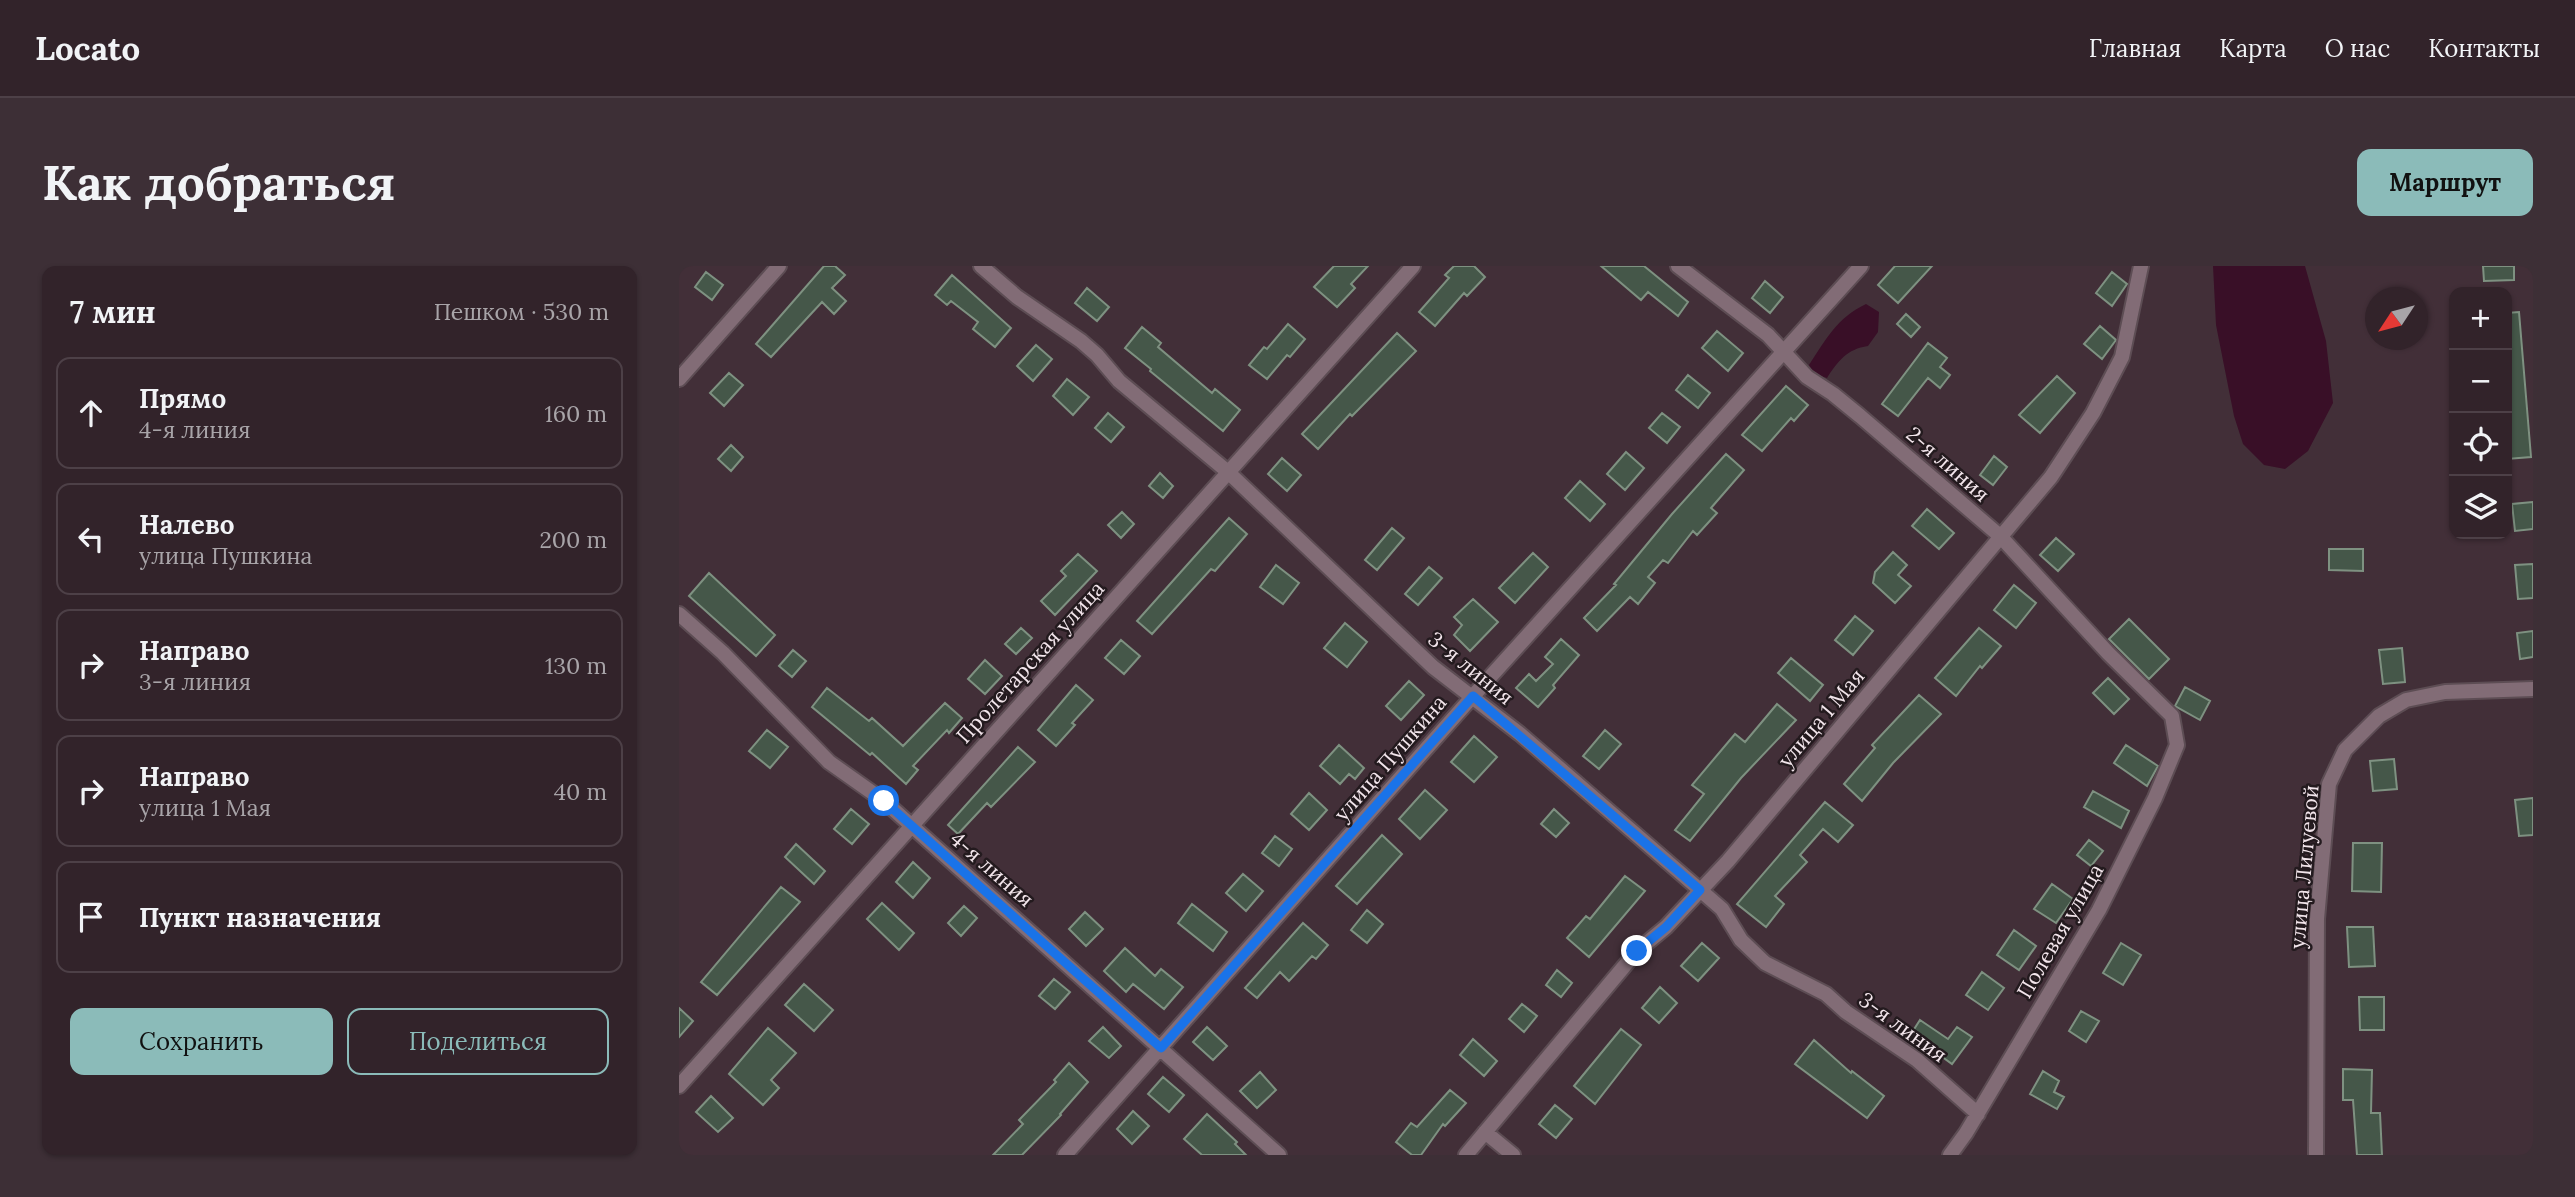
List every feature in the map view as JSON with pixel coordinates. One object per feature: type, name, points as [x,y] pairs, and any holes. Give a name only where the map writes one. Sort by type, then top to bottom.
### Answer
[{"type":"street","points":[[679,379],[779,266]]},
{"type":"street","name":"3-я линия","points":[[981,266],[1017,297],[1081,341],[1119,381],[1228,472],[1433,667],[1473,696],[1722,909],[1741,940],[1765,963],[1826,994],[1846,1012],[1917,1060],[1978,1114]]},
{"type":"street","name":"Пролетарская улица","points":[[679,1086],[1413,266]]},
{"type":"street","name":"2-я линия","points":[[1678,266],[1767,335],[1807,377],[1860,416],[2000,536],[2108,653],[2172,716]]},
{"type":"street","name":"улица Пушкина","points":[[1065,1155],[1473,696],[1861,266]]},
{"type":"street","name":"улица 1 Мая","points":[[1466,1155],[1637,951],[1666,927],[1728,861],[2051,477],[2093,413],[2122,357],[2141,266]]},
{"type":"street","name":"4-я линия","points":[[679,614],[723,653],[829,762],[884,801],[1279,1155]]},
{"type":"street","name":"улица Лилуевой","points":[[2316,1155],[2317,919],[2329,784],[2346,750],[2379,716],[2406,700],[2445,692],[2533,689]]},
{"type":"street","name":"Полевая улица","points":[[1950,1155],[1978,1114],[2099,910],[2149,811],[2177,745],[2172,716]]},
{"type":"street","points":[[1485,1132],[1513,1155]]},
{"type":"shaded area","points":[[2213,266],[2305,266],[2326,341],[2333,403],[2308,451],[2285,469],[2264,465],[2243,444],[2234,416],[2216,325]]},
{"type":"shaded area","points":[[1866,304],[1879,312],[1878,332],[1868,346],[1854,350],[1844,357],[1827,378],[1814,374],[1809,365],[1827,338],[1847,316]]},
{"type":"building","points":[[824,266],[835,266],[845,275],[832,288],[846,301],[834,314],[822,302],[771,357],[756,344]]},
{"type":"building","points":[[1334,266],[1368,266],[1351,284],[1355,288],[1337,307],[1314,287]]},
{"type":"building","points":[[1454,266],[1474,266],[1485,277],[1467,296],[1464,293],[1435,326],[1419,312],[1449,278],[1445,275]]},
{"type":"building","points":[[1601,266],[1644,266],[1688,302],[1678,316],[1648,292],[1641,300]]},
{"type":"building","points":[[1895,266],[1932,266],[1898,303],[1878,285]]},
{"type":"building","points":[[2483,266],[2514,266],[2514,280],[2484,281]]},
{"type":"building","points":[[706,272],[723,285],[712,300],[695,287]]},
{"type":"building","points":[[2112,272],[2127,284],[2112,306],[2096,293]]},
{"type":"building","points":[[952,275],[1011,328],[995,347],[973,329],[978,322],[951,301],[947,305],[935,295]]},
{"type":"building","points":[[1765,281],[1783,297],[1770,313],[1752,298]]},
{"type":"building","points":[[1087,288],[1109,307],[1097,321],[1075,303]]},
{"type":"building","points":[[2519,312],[2531,457],[2512,459],[2512,350],[2512,313]]},
{"type":"building","points":[[1906,314],[1920,327],[1911,337],[1897,324]]},
{"type":"building","points":[[1288,324],[1305,339],[1267,379],[1249,365]]},
{"type":"building","points":[[2100,326],[2116,340],[2102,359],[2084,344]]},
{"type":"building","points":[[1142,327],[1161,343],[1158,347],[1212,393],[1215,389],[1240,410],[1223,431],[1125,348]]},
{"type":"building","points":[[1717,331],[1743,353],[1728,371],[1702,348]]},
{"type":"building","points":[[1397,333],[1416,351],[1352,416],[1350,414],[1318,449],[1302,434]]},
{"type":"building","points":[[1928,343],[1947,358],[1940,367],[1950,375],[1940,388],[1928,378],[1898,416],[1882,404]]},
{"type":"building","points":[[1036,345],[1052,359],[1033,381],[1017,366]]},
{"type":"building","points":[[729,373],[743,385],[724,406],[710,393]]},
{"type":"building","points":[[1688,375],[1710,393],[1698,408],[1676,390]]},
{"type":"building","points":[[2057,376],[2075,393],[2040,433],[2019,415]]},
{"type":"building","points":[[1067,379],[1089,397],[1073,415],[1053,396]]},
{"type":"building","points":[[1786,386],[1808,405],[1794,421],[1791,418],[1762,451],[1742,435]]},
{"type":"building","points":[[1108,413],[1124,427],[1111,442],[1095,428]]},
{"type":"building","points":[[1662,413],[1680,427],[1667,443],[1649,428]]},
{"type":"building","points":[[731,445],[743,457],[731,471],[718,459]]},
{"type":"building","points":[[1626,452],[1644,468],[1625,490],[1607,474]]},
{"type":"building","points":[[1726,454],[1744,470],[1711,508],[1717,513],[1697,535],[1693,531],[1668,563],[1663,560],[1648,577],[1655,583],[1638,604],[1630,597],[1597,631],[1584,618],[1616,585],[1614,584],[1672,514]]},
{"type":"building","points":[[1994,456],[2007,467],[1993,485],[1980,475]]},
{"type":"building","points":[[1282,458],[1301,475],[1287,491],[1268,474]]},
{"type":"building","points":[[1160,473],[1173,486],[1163,498],[1149,486]]},
{"type":"building","points":[[1580,481],[1605,504],[1590,521],[1565,498]]},
{"type":"building","points":[[2533,502],[2533,529],[2515,531],[2512,504]]},
{"type":"building","points":[[1927,509],[1954,533],[1939,549],[1912,526]]},
{"type":"building","points":[[1122,512],[1134,524],[1121,538],[1108,525]]},
{"type":"building","points":[[1229,518],[1247,534],[1215,571],[1211,569],[1152,634],[1137,621]]},
{"type":"building","points":[[1392,528],[1404,538],[1377,570],[1365,560]]},
{"type":"building","points":[[2056,538],[2074,554],[2058,571],[2040,555]]},
{"type":"building","points":[[2329,549],[2363,549],[2363,571],[2329,570]]},
{"type":"building","points":[[1893,552],[1907,565],[1898,575],[1911,586],[1895,603],[1873,583],[1875,572]]},
{"type":"building","points":[[1533,553],[1548,567],[1515,603],[1499,588]]},
{"type":"building","points":[[1078,554],[1097,571],[1055,615],[1041,601],[1066,576],[1061,571]]},
{"type":"building","points":[[2533,564],[2533,598],[2518,599],[2515,565]]},
{"type":"building","points":[[1276,565],[1299,583],[1283,604],[1260,587]]},
{"type":"building","points":[[1429,567],[1442,578],[1418,605],[1405,594]]},
{"type":"building","points":[[709,573],[775,635],[756,656],[689,596]]},
{"type":"building","points":[[2014,585],[2036,603],[2016,628],[1994,610]]},
{"type":"building","points":[[1473,599],[1498,622],[1470,651],[1454,635],[1462,625],[1454,617]]},
{"type":"building","points":[[1855,616],[1873,631],[1853,655],[1835,640]]},
{"type":"building","points":[[2129,619],[2169,659],[2149,679],[2109,639]]},
{"type":"building","points":[[1345,623],[1367,642],[1347,667],[1324,648]]},
{"type":"building","points":[[1021,628],[1032,638],[1016,654],[1005,644]]},
{"type":"building","points":[[1979,628],[2001,646],[1982,668],[1980,666],[1956,696],[1935,678]]},
{"type":"building","points":[[2533,631],[2533,657],[2520,659],[2517,633]]},
{"type":"building","points":[[1561,639],[1579,655],[1538,707],[1516,688],[1529,674],[1536,681],[1553,664],[1545,657]]},
{"type":"building","points":[[1121,640],[1140,656],[1124,674],[1105,658]]},
{"type":"building","points":[[2402,648],[2405,682],[2383,684],[2379,650]]},
{"type":"building","points":[[793,650],[806,661],[792,677],[779,666]]},
{"type":"building","points":[[1791,658],[1823,685],[1810,701],[1778,673]]},
{"type":"building","points":[[985,660],[1002,676],[985,694],[968,679]]},
{"type":"building","points":[[2108,678],[2129,699],[2114,714],[2093,693]]},
{"type":"building","points":[[1409,681],[1424,695],[1401,720],[1386,706]]},
{"type":"building","points":[[1076,685],[1093,700],[1056,746],[1038,730]]},
{"type":"building","points":[[2185,687],[2210,701],[2200,720],[2175,706]]},
{"type":"building","points":[[827,688],[869,721],[872,718],[903,746],[945,703],[962,718],[913,766],[918,770],[906,784],[872,753],[870,755],[812,707]]},
{"type":"building","points":[[1919,695],[1941,714],[1893,763],[1862,801],[1844,784],[1875,748],[1872,745]]},
{"type":"building","points":[[1777,704],[1796,720],[1741,778],[1690,841],[1675,830],[1704,794],[1692,785],[1735,734],[1745,742]]},
{"type":"building","points":[[767,730],[788,747],[770,768],[749,751]]},
{"type":"building","points":[[1605,730],[1621,744],[1599,769],[1583,756]]},
{"type":"building","points":[[1474,736],[1497,757],[1474,782],[1451,762]]},
{"type":"building","points":[[1339,745],[1364,768],[1355,779],[1349,774],[1340,784],[1320,766]]},
{"type":"building","points":[[2126,745],[2158,766],[2147,786],[2114,763]]},
{"type":"building","points":[[1018,747],[1035,762],[991,807],[987,803],[958,834],[948,825]]},
{"type":"building","points":[[2394,759],[2397,789],[2373,791],[2370,761]]},
{"type":"building","points":[[1425,790],[1447,810],[1420,839],[1399,819]]},
{"type":"building","points":[[2093,791],[2129,811],[2121,828],[2084,807]]},
{"type":"building","points":[[1309,793],[1327,810],[1309,830],[1291,814]]},
{"type":"building","points":[[2533,798],[2533,835],[2519,836],[2515,800]]},
{"type":"building","points":[[1825,802],[1853,825],[1838,842],[1823,829],[1800,855],[1807,862],[1775,896],[1784,904],[1766,927],[1737,904]]},
{"type":"building","points":[[851,809],[869,824],[852,844],[834,829]]},
{"type":"building","points":[[1554,809],[1569,823],[1556,837],[1541,824]]},
{"type":"building","points":[[1382,835],[1402,854],[1357,904],[1336,886]]},
{"type":"building","points":[[1275,836],[1292,849],[1279,866],[1262,853]]},
{"type":"building","points":[[2089,840],[2103,851],[2091,866],[2077,855]]},
{"type":"building","points":[[2353,843],[2382,843],[2381,892],[2352,891]]},
{"type":"building","points":[[796,844],[825,871],[814,884],[785,857]]},
{"type":"building","points":[[913,862],[930,878],[913,898],[896,882]]},
{"type":"building","points":[[1243,874],[1263,891],[1246,911],[1226,893]]},
{"type":"building","points":[[1625,876],[1645,891],[1589,957],[1567,938],[1586,916],[1590,919]]},
{"type":"building","points":[[2052,884],[2073,899],[2056,923],[2034,909]]},
{"type":"building","points":[[781,887],[800,902],[717,995],[701,982]]},
{"type":"building","points":[[882,903],[914,933],[899,950],[867,919]]},
{"type":"building","points":[[1192,904],[1227,932],[1213,951],[1178,923]]},
{"type":"building","points":[[964,906],[977,918],[961,936],[948,923]]},
{"type":"building","points":[[1367,910],[1383,924],[1367,943],[1351,930]]},
{"type":"building","points":[[1085,912],[1103,929],[1086,946],[1069,929]]},
{"type":"building","points":[[1303,923],[1328,945],[1316,959],[1312,956],[1289,981],[1280,972],[1257,998],[1245,988]]},
{"type":"building","points":[[2347,927],[2373,927],[2375,966],[2349,967]]},
{"type":"building","points":[[2014,930],[2036,946],[2019,970],[1997,955]]},
{"type":"building","points":[[1702,943],[1719,958],[1698,981],[1681,966]]},
{"type":"building","points":[[2121,943],[2141,955],[2123,985],[2103,973]]},
{"type":"building","points":[[1125,948],[1155,976],[1161,969],[1183,987],[1164,1009],[1133,984],[1126,992],[1104,971]]},
{"type":"building","points":[[1557,970],[1572,983],[1561,997],[1546,985]]},
{"type":"building","points":[[1982,972],[2004,988],[1988,1010],[1966,995]]},
{"type":"building","points":[[1054,979],[1070,992],[1055,1009],[1039,996]]},
{"type":"building","points":[[804,984],[833,1010],[814,1031],[785,1005]]},
{"type":"building","points":[[1660,987],[1677,1003],[1659,1023],[1642,1008]]},
{"type":"building","points":[[2359,997],[2384,997],[2384,1030],[2360,1030]]},
{"type":"building","points":[[1522,1004],[1537,1016],[1524,1032],[1509,1019]]},
{"type":"building","points":[[679,1008],[693,1021],[679,1037]]},
{"type":"building","points":[[2081,1011],[2099,1021],[2086,1042],[2069,1031]]},
{"type":"building","points":[[1920,1020],[1948,1039],[1957,1027],[1972,1037],[1952,1064],[1911,1034]]},
{"type":"building","points":[[1103,1027],[1121,1046],[1109,1058],[1089,1041]]},
{"type":"building","points":[[1207,1027],[1227,1046],[1213,1060],[1193,1042]]},
{"type":"building","points":[[768,1028],[796,1053],[771,1080],[779,1088],[763,1105],[729,1074]]},
{"type":"building","points":[[1621,1029],[1641,1045],[1595,1104],[1574,1086]]},
{"type":"building","points":[[1473,1039],[1497,1061],[1484,1076],[1460,1055]]},
{"type":"building","points":[[1814,1040],[1851,1073],[1852,1071],[1884,1096],[1867,1118],[1795,1064]]},
{"type":"building","points":[[1069,1063],[1088,1082],[1061,1115],[1022,1155],[993,1155],[1023,1124],[1019,1120],[1056,1082],[1054,1080]]},
{"type":"building","points":[[2343,1069],[2372,1070],[2371,1113],[2380,1113],[2382,1155],[2357,1155],[2353,1100],[2343,1100]]},
{"type":"building","points":[[2043,1071],[2059,1081],[2054,1092],[2064,1097],[2057,1109],[2030,1094]]},
{"type":"building","points":[[1260,1072],[1276,1090],[1257,1108],[1240,1091]]},
{"type":"building","points":[[1163,1077],[1184,1095],[1169,1112],[1148,1094]]},
{"type":"building","points":[[1450,1090],[1466,1103],[1445,1126],[1443,1124],[1421,1155],[1412,1155],[1396,1142],[1411,1123],[1417,1127]]},
{"type":"building","points":[[711,1096],[733,1118],[718,1132],[696,1112]]},
{"type":"building","points":[[1555,1105],[1572,1119],[1556,1138],[1539,1124]]},
{"type":"building","points":[[1133,1111],[1149,1126],[1132,1144],[1117,1129]]},
{"type":"building","points":[[1207,1114],[1237,1142],[1235,1144],[1246,1155],[1202,1155],[1184,1139]]},
{"type":"route","points":[[884,801],[1161,1048],[1473,696],[1700,890],[1666,927],[1637,951]]}]
